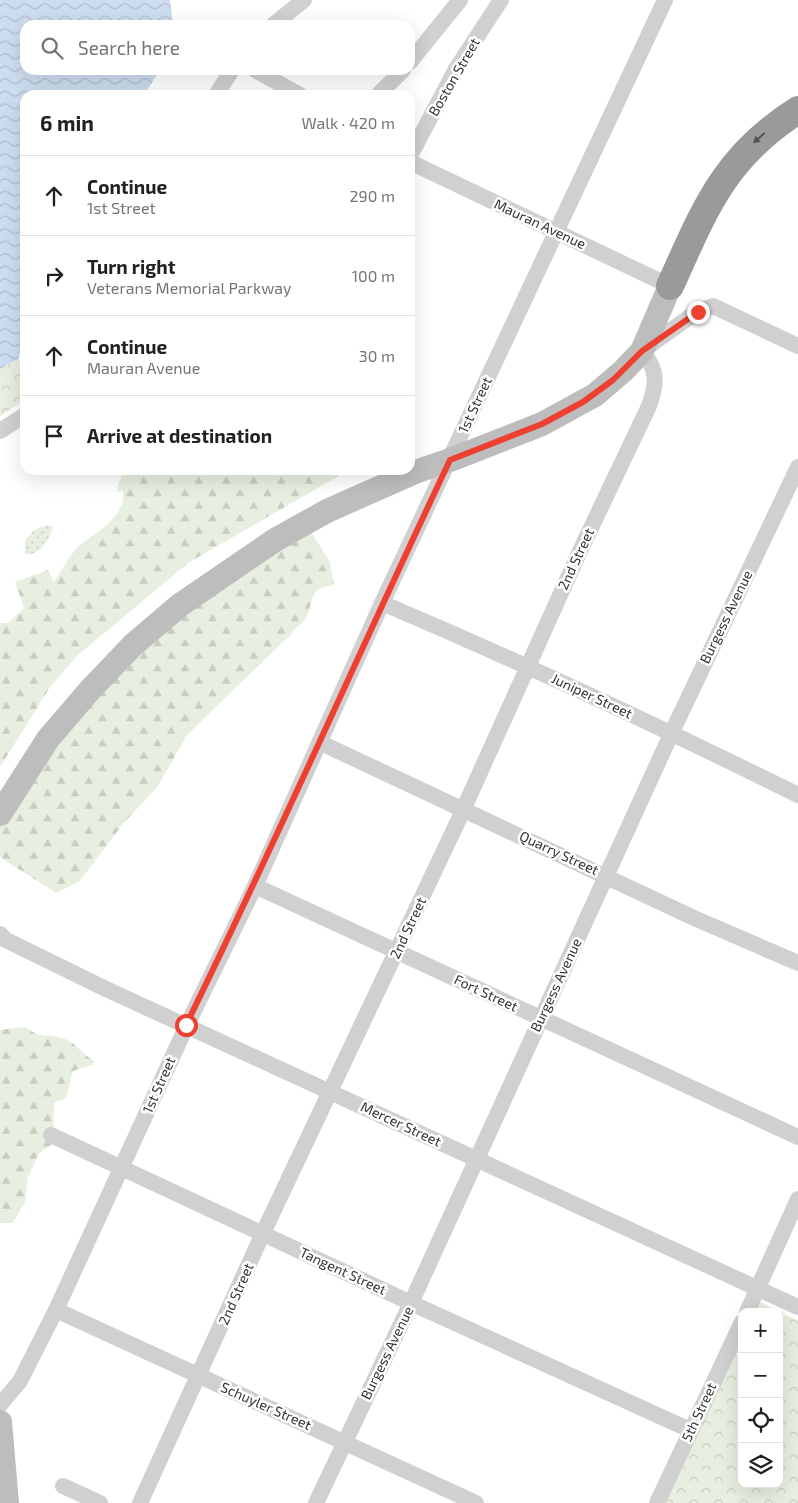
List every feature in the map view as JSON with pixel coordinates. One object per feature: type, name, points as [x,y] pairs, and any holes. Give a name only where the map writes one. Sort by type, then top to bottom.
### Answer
[{"type":"highway","points":[[670,286],[706,209],[730,170],[755,141],[798,110]]},
{"type":"main road","points":[[415,469],[450,460],[542,424],[571,410],[613,380],[642,351],[670,286]]},
{"type":"main road","points":[[0,814],[48,739],[132,645],[180,605],[275,540],[327,511],[402,475]]},
{"type":"main road","points":[[0,1422],[7,1503]]},
{"type":"street","points":[[278,20],[304,0]]},
{"type":"street","points":[[415,56],[460,0]]},
{"type":"street","name":"Boston Street","points":[[415,147],[456,69],[501,0]]},
{"type":"street","name":"1st Street","points":[[0,1405],[20,1381],[56,1310],[186,1025],[255,886],[321,743],[382,603],[665,0]]},
{"type":"street","points":[[219,90],[229,75]]},
{"type":"street","points":[[264,75],[291,90]]},
{"type":"street","points":[[383,90],[397,75]]},
{"type":"street","name":"Mauran Avenue","points":[[415,164],[670,286]]},
{"type":"street","points":[[642,351],[698,312],[713,306],[798,346]]},
{"type":"street","name":"2nd Street","points":[[140,1503],[264,1233],[463,810],[527,665],[649,406],[655,389],[656,373],[651,361],[642,351]]},
{"type":"street","points":[[0,431],[20,418]]},
{"type":"street","name":"Burgess Avenue","points":[[316,1503],[411,1303],[475,1158],[608,876],[672,732],[798,467]]},
{"type":"street","name":"Juniper Street","points":[[382,603],[527,665],[672,732],[798,795]]},
{"type":"street","name":"Quarry Street","points":[[321,743],[694,918],[798,963]]},
{"type":"street","name":"Fort Street","points":[[255,886],[798,1137]]},
{"type":"street","name":"Mercer Street","points":[[2,939],[798,1307]]},
{"type":"street","name":"Tangent Street","points":[[51,1135],[411,1303],[690,1430]]},
{"type":"street","points":[[749,1308],[798,1198]]},
{"type":"street","name":"Schuyler Street","points":[[56,1310],[476,1503]]},
{"type":"street","name":"5th Street","points":[[657,1503],[738,1330]]},
{"type":"street","points":[[63,1486],[100,1503]]},
{"type":"green space","points":[[18,359],[20,361],[20,403],[0,416],[0,369]]},
{"type":"green space","points":[[122,475],[340,475],[188,563],[78,655],[50,687],[0,767],[0,623],[8,623],[24,608],[15,582],[48,570],[54,582],[75,550],[109,523],[120,509],[123,491],[116,492]]},
{"type":"green space","points":[[47,525],[53,527],[43,546],[35,553],[25,554],[25,541],[34,530]]},
{"type":"green space","points":[[310,530],[330,562],[334,585],[319,589],[315,593],[308,614],[303,622],[187,735],[158,786],[123,824],[79,882],[56,893],[0,857],[0,818],[65,729],[187,604]]},
{"type":"green space","points":[[25,1027],[40,1035],[56,1036],[67,1040],[94,1061],[92,1065],[73,1071],[66,1098],[54,1103],[53,1144],[39,1153],[28,1177],[25,1202],[13,1223],[0,1223],[0,1030]]},
{"type":"green space","points":[[756,1300],[772,1308],[753,1308]]},
{"type":"green space","points":[[783,1314],[798,1321],[798,1503],[664,1503],[738,1341],[738,1488],[783,1488]]},
{"type":"water","points":[[0,0],[170,0],[172,20],[20,20],[20,75],[157,75],[147,90],[20,90],[20,354],[18,359],[0,369]]},
{"type":"route","points":[[186,1025],[255,886],[321,743],[382,603],[450,460],[542,424],[571,410],[595,395],[633,362],[642,351],[698,312]]}]
